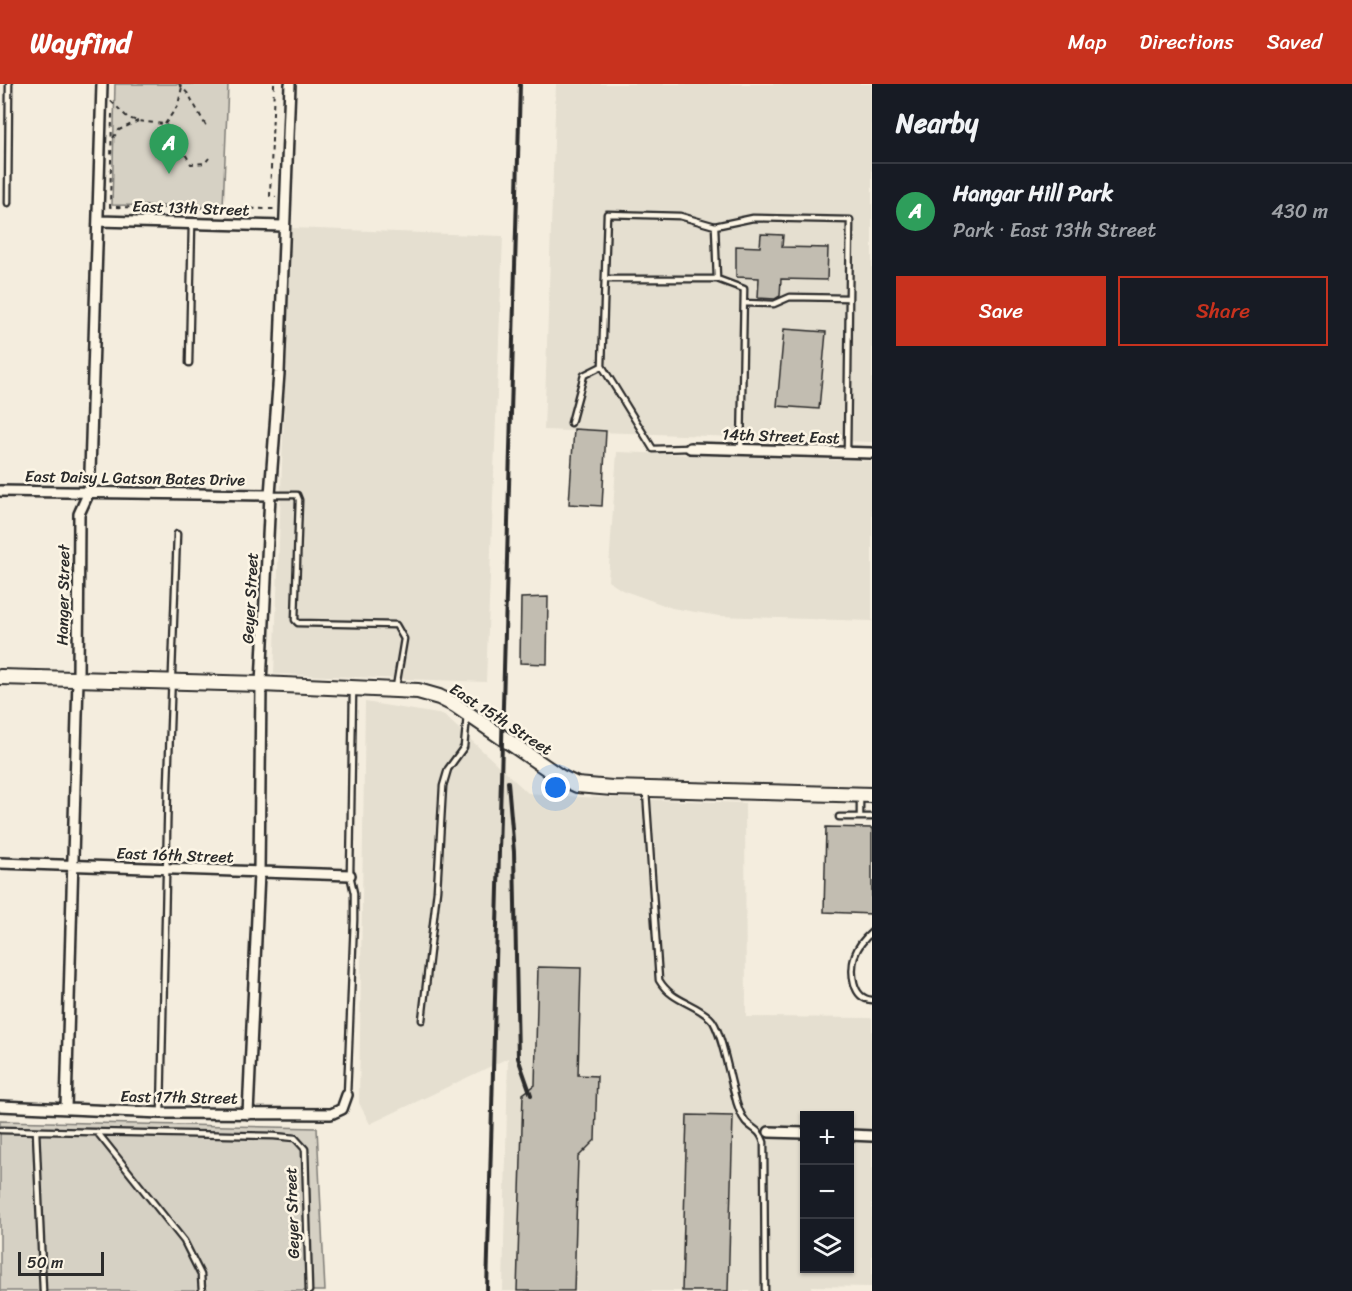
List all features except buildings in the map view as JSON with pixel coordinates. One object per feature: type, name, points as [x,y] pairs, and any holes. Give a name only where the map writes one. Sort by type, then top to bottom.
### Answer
[{"type":"street","name":"Hanger Street","points":[[66,1108],[78,680],[79,514],[89,492],[102,84]]},
{"type":"street","name":"Geyer Street","points":[[248,1114],[259,873],[261,684],[270,495],[279,373],[290,84]]},
{"type":"street","name":"East 13th Street","points":[[99,221],[283,226]]},
{"type":"street","name":"14th Street East","points":[[690,448],[872,453]]},
{"type":"street","name":"East Daisy L Gatson Bates Drive","points":[[0,491],[270,495]]},
{"type":"street","name":"East 15th Street","points":[[0,677],[396,689],[429,694],[447,701],[549,771],[577,785],[866,795]]},
{"type":"street","name":"East 16th Street","points":[[0,864],[350,875]]},
{"type":"street","name":"East 17th Street","points":[[0,1106],[161,1113],[332,1114],[342,1109],[347,1095]]},
{"type":"street","points":[[765,1132],[800,1133]]},
{"type":"street","points":[[854,1135],[872,1136]]},
{"type":"lane","points":[[8,203],[9,84]]},
{"type":"lane","points":[[690,448],[652,449],[602,366],[607,214],[680,216],[715,226],[753,218],[850,220],[847,453]]},
{"type":"lane","points":[[189,363],[192,223]]},
{"type":"lane","points":[[715,226],[717,279]]},
{"type":"lane","points":[[605,279],[717,279],[744,289],[741,450]]},
{"type":"lane","points":[[744,303],[774,304],[790,297],[849,298]]},
{"type":"lane","points":[[571,423],[584,375],[602,366]]},
{"type":"lane","points":[[270,495],[297,495],[299,500],[295,620],[298,623],[396,625],[404,639],[396,689]]},
{"type":"lane","points":[[161,1113],[177,534]]},
{"type":"lane","points":[[347,1095],[354,920],[354,893],[350,875],[353,688]]},
{"type":"lane","points":[[422,1020],[437,890],[443,786],[448,769],[464,747],[467,714]]},
{"type":"lane","points":[[646,788],[659,980],[674,997],[711,1018],[718,1029],[734,1094],[745,1121],[765,1132],[765,1291]]},
{"type":"lane","points":[[860,817],[866,795]]},
{"type":"lane","points":[[839,817],[872,817]]},
{"type":"lane","points":[[872,932],[862,942],[855,955],[853,971],[855,986],[859,994],[872,1000]]},
{"type":"lane","points":[[0,1130],[97,1132],[184,1241],[201,1275],[202,1291]]},
{"type":"lane","points":[[36,1131],[43,1291]]},
{"type":"lane","name":"Geyer Street","points":[[97,1132],[295,1138],[305,1149],[309,1291]]},
{"type":"path","points":[[112,93],[110,207],[274,209],[276,196],[270,196],[274,84]]},
{"type":"path","points":[[165,124],[178,105],[180,85]]},
{"type":"path","points":[[180,85],[189,95],[206,126]]},
{"type":"path","points":[[111,100],[128,117],[138,122],[165,124],[173,133],[191,164],[205,163],[209,158]]},
{"type":"path","points":[[110,143],[119,130],[138,122]]},
{"type":"shaded area","points":[[115,84],[228,84],[223,207],[112,205]]},
{"type":"shaded area","points":[[556,84],[872,84],[872,442],[544,430]]},
{"type":"shaded area","points":[[291,228],[503,236],[486,682],[274,674]]},
{"type":"shaded area","points":[[617,452],[872,461],[872,621],[719,616],[672,608],[622,590],[608,581]]},
{"type":"shaded area","points":[[365,702],[444,715],[528,793],[745,803],[746,1017],[872,1018],[872,1287],[812,1286],[812,1291],[503,1291],[508,1058],[370,1124],[359,1103]]},
{"type":"shaded area","points":[[0,1121],[317,1128],[325,1291],[0,1291]]},
{"type":"railway","points":[[487,1291],[520,84]]},
{"type":"railway","points":[[508,782],[514,852],[518,1058],[531,1095]]},
{"type":"place","name":"Hangar Hill Park","points":[[169,174]]}]
